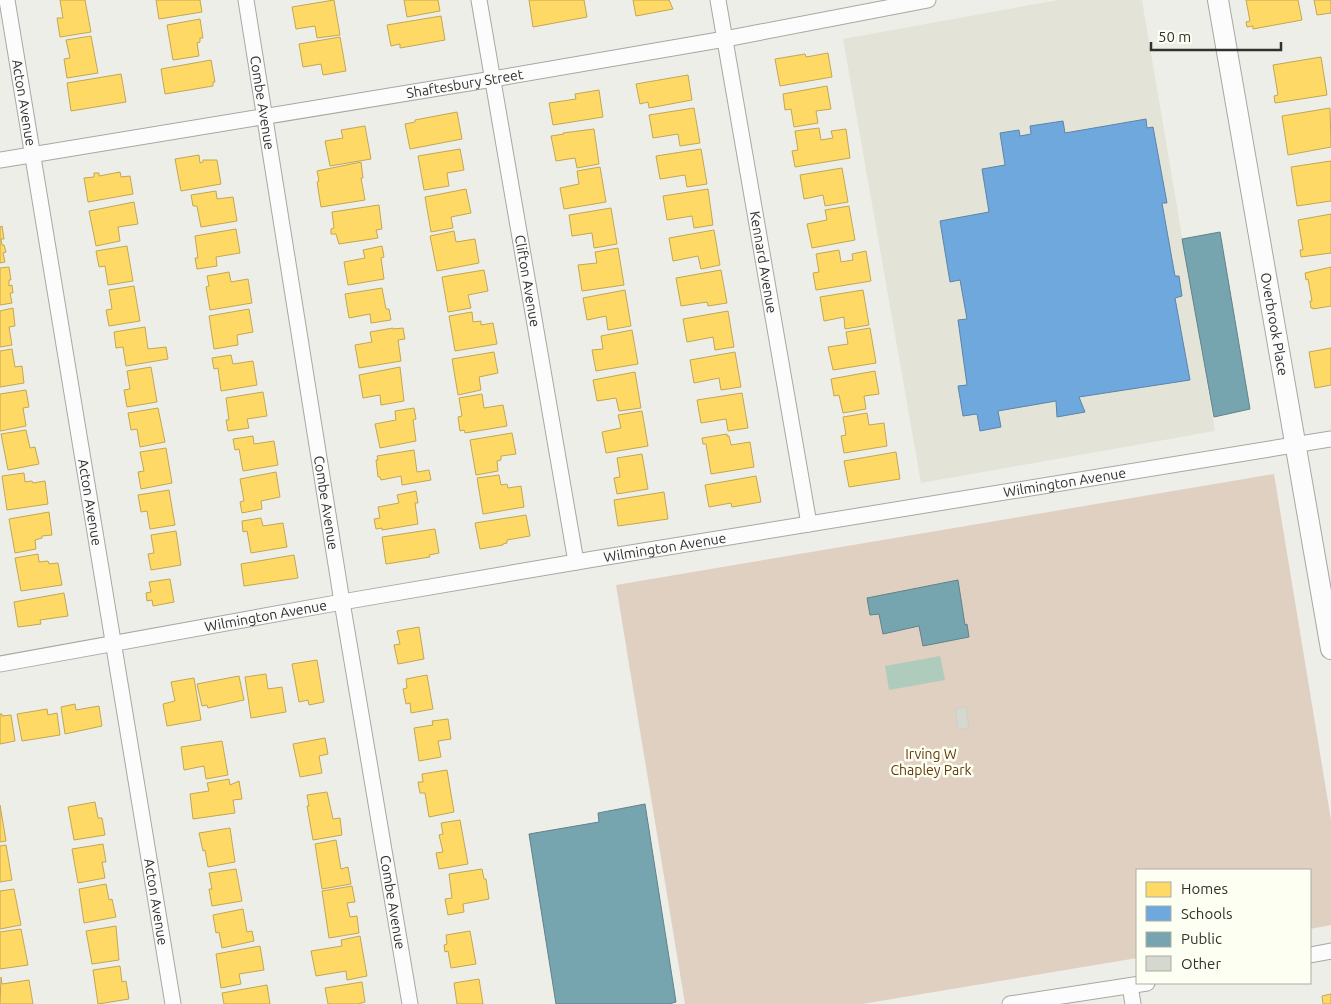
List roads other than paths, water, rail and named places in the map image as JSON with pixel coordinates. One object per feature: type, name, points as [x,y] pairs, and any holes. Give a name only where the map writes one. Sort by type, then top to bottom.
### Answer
[{"type":"street","name":"Acton Avenue","points":[[7,0],[173,1004]]},
{"type":"street","name":"Combe Avenue","points":[[246,0],[342,602],[410,1004]]},
{"type":"street","name":"Clifton Avenue","points":[[479,0],[576,562]]},
{"type":"street","name":"Kennard Avenue","points":[[718,0],[809,524]]},
{"type":"street","name":"Shaftesbury Street","points":[[0,160],[493,79],[724,39],[928,0]]},
{"type":"street","name":"Overbrook Place","points":[[1218,0],[1331,649]]},
{"type":"street","name":"Wilmington Avenue","points":[[0,664],[576,562],[1331,439]]},
{"type":"street","points":[[1311,955],[1331,951]]},
{"type":"street","points":[[1010,1004],[1141,984]]},
{"type":"street","points":[[1130,986],[1133,1004]]},
{"type":"park label","name":"Irving W Chapley Park","points":[[931,762]]}]
